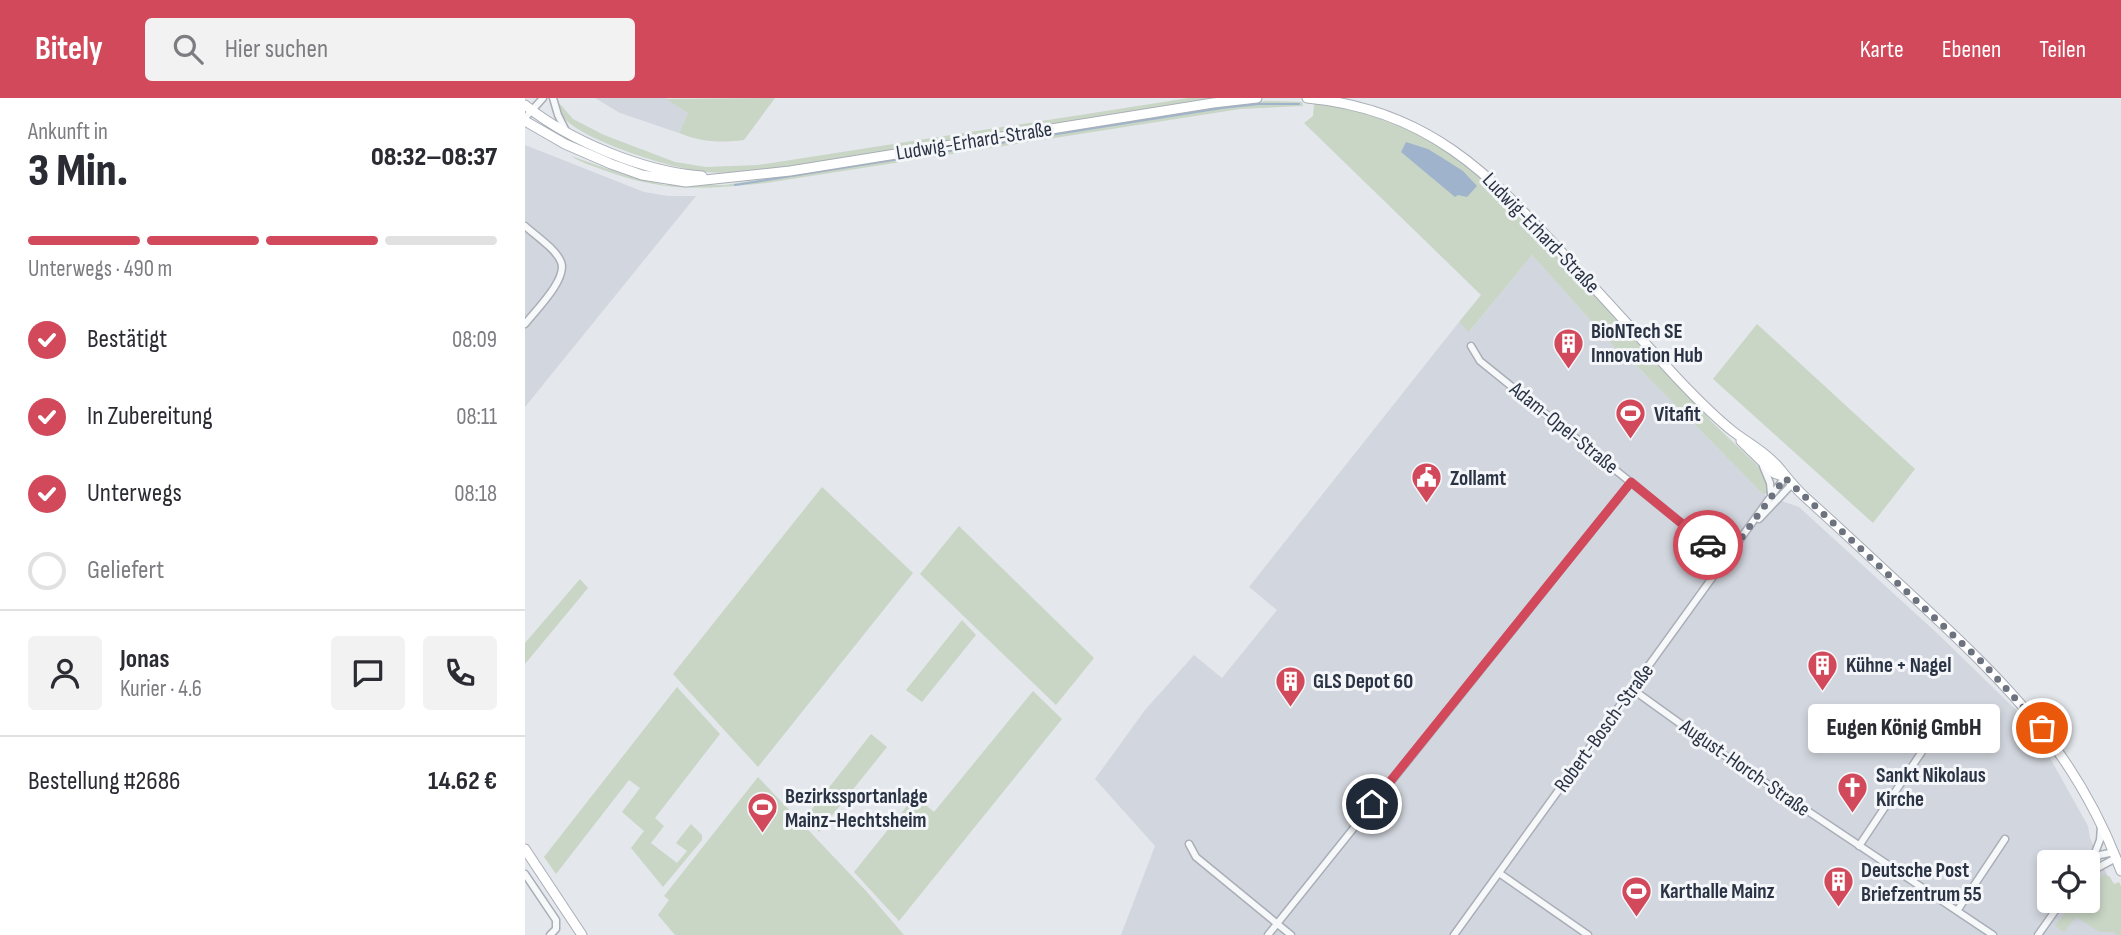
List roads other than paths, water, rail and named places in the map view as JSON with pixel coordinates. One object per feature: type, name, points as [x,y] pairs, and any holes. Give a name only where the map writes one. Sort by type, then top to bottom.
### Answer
[{"type":"main road","name":"Ludwig-Erhard-Straße","points":[[525,120],[587,155],[642,175],[686,182],[790,171],[1257,98]]},
{"type":"main road","name":"Ludwig-Erhard-Straße","points":[[1307,98],[1343,103],[1418,128],[1462,155],[1509,195],[1677,377],[1780,470],[1788,481],[2015,696],[2062,755],[2101,820],[2121,871]]},
{"type":"main road","name":"Ludwig-Erhard-Straße","points":[[529,108],[567,132],[663,171],[732,178]]},
{"type":"main road","name":"Ludwig-Erhard-Straße","points":[[1736,433],[1761,461],[1788,481]]},
{"type":"main road","points":[[525,849],[582,935]]},
{"type":"street","points":[[525,120],[529,108],[543,98]]},
{"type":"street","points":[[553,98],[567,132]]},
{"type":"street","points":[[525,226],[558,256],[563,269],[560,280],[525,324]]},
{"type":"street","name":"Adam-Opel-Straße","points":[[1471,346],[1480,361],[1726,559]]},
{"type":"street","points":[[1761,461],[1769,479],[1771,494]]},
{"type":"street","name":"Robert-Bosch-Straße","points":[[1454,935],[1755,522],[1771,494],[1788,481]]},
{"type":"street","name":"Robert-Bosch-Straße","points":[[1755,522],[1769,510],[1788,481]]},
{"type":"street","points":[[1268,935],[1631,482]]},
{"type":"street","name":"August-Horch-Straße","points":[[1632,689],[1993,935]]},
{"type":"street","points":[[1859,846],[1929,741]]},
{"type":"street","points":[[2095,850],[2100,840],[2101,820]]},
{"type":"street","points":[[1957,911],[2005,839]]},
{"type":"street","points":[[1189,844],[1196,858],[1291,935]]},
{"type":"street","points":[[2100,858],[2115,855]]},
{"type":"street","points":[[2100,865],[2115,855]]},
{"type":"street","points":[[1499,873],[1588,935]]},
{"type":"street","points":[[525,874],[556,920],[556,929],[550,935]]},
{"type":"street","points":[[2038,935],[2053,913]]},
{"type":"water","points":[[1406,142],[1428,149],[1441,157],[1463,171],[1477,186],[1467,197],[1455,197],[1401,152]]},
{"type":"waterway","points":[[735,185],[1222,108],[1299,104]]},
{"type":"place","name":"BioNTech SE Innovation Hub","points":[[1568,370]]},
{"type":"place","name":"Vitafit","points":[[1631,441]]},
{"type":"place","name":"Zollamt","points":[[1427,505]]},
{"type":"place","name":"Kühne + Nagel","points":[[1823,692]]},
{"type":"place","name":"GLS Depot 60","points":[[1290,708]]},
{"type":"place","name":"Eugen König GmbH","points":[[2042,728]]},
{"type":"place","name":"Sankt Nikolaus Kirche","points":[[1853,814]]},
{"type":"place","name":"Bezirkssportanlage Mainz-Hechtsheim","points":[[762,835]]},
{"type":"place","name":"Deutsche Post Briefzentrum 55","points":[[1838,909]]},
{"type":"place","name":"Karthalle Mainz","points":[[1637,918]]}]
